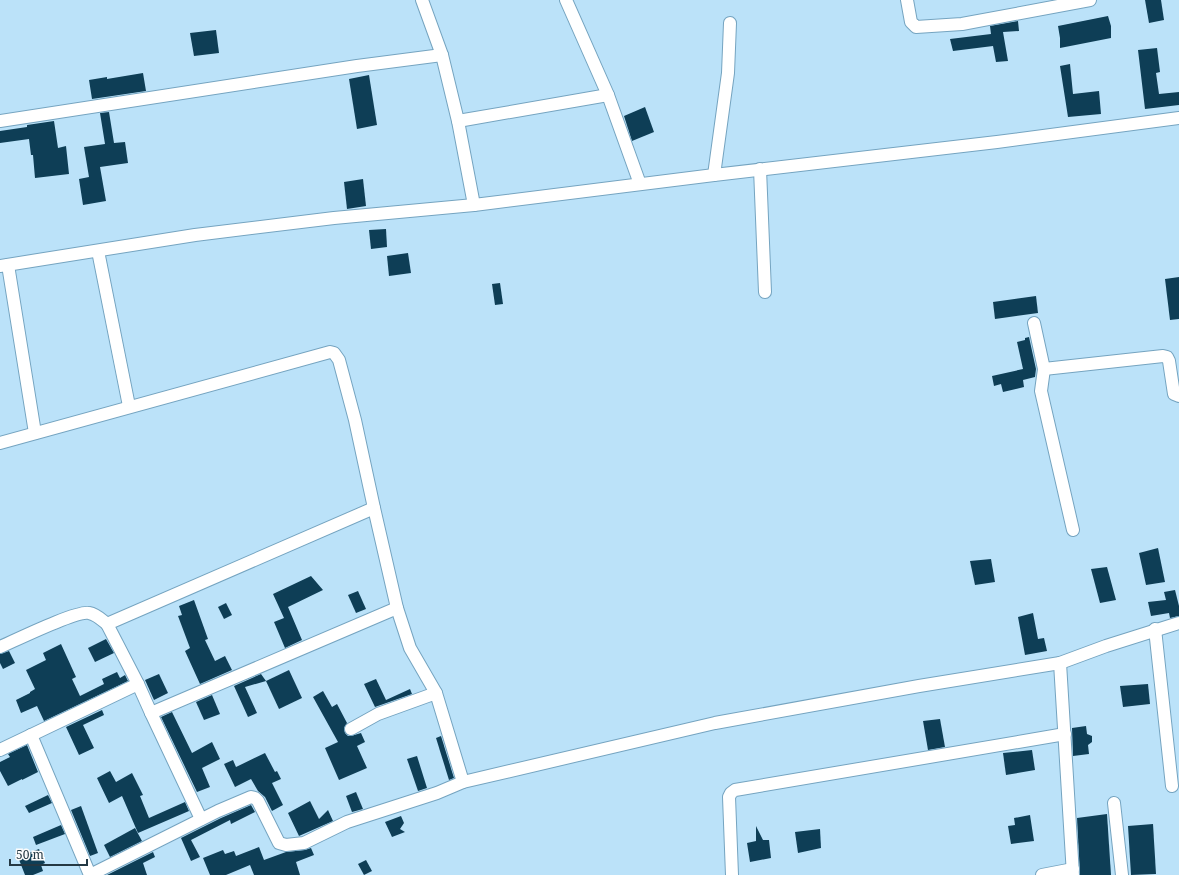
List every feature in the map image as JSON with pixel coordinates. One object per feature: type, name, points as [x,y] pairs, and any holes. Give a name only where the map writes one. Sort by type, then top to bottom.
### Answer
[{"type":"street","points":[[422,0],[442,55],[458,121],[474,205]]},
{"type":"street","points":[[566,0],[608,95],[640,184]]},
{"type":"street","points":[[907,0],[911,22],[916,27],[962,24],[1090,0]]},
{"type":"street","points":[[714,174],[728,73],[730,23]]},
{"type":"street","points":[[0,120],[357,66],[442,55]]},
{"type":"street","points":[[458,121],[608,95]]},
{"type":"street","points":[[35,433],[4,265],[202,234],[334,218],[474,205],[714,174],[997,142],[1179,118]]},
{"type":"street","points":[[760,169],[766,292]]},
{"type":"street","points":[[98,251],[129,406]]},
{"type":"street","points":[[1034,323],[1044,369],[1041,390],[1073,530]]},
{"type":"street","points":[[0,443],[129,406],[330,352],[334,353],[339,360],[355,420],[397,608],[410,648],[436,693],[464,782]]},
{"type":"street","points":[[1044,369],[1163,356],[1167,357],[1169,361],[1174,394],[1179,396]]},
{"type":"street","points":[[107,624],[374,508]]},
{"type":"street","points":[[151,713],[397,608]]},
{"type":"street","points":[[0,647],[63,619],[84,612],[90,613],[107,624],[138,684],[201,819]]},
{"type":"street","points":[[31,735],[90,875],[201,819],[251,797],[258,801],[279,843],[286,845],[304,843],[347,822],[437,793],[464,782],[715,723],[919,686],[1060,663],[1179,622]]},
{"type":"street","points":[[1155,629],[1172,786]]},
{"type":"street","points":[[1042,875],[1073,872],[1060,663]]},
{"type":"street","points":[[0,750],[138,684]]},
{"type":"street","points":[[351,729],[378,714],[436,693]]},
{"type":"street","points":[[732,875],[729,797],[735,790],[1065,734]]},
{"type":"street","points":[[1114,803],[1122,875]]},
{"type":"building","points":[[1145,0],[1161,0],[1164,20],[1149,23]]},
{"type":"building","points":[[1108,16],[1111,26],[1111,38],[1060,48],[1058,26]]},
{"type":"building","points":[[1018,21],[1019,31],[1003,32],[1008,61],[996,62],[993,46],[953,51],[950,39],[991,34],[990,26]]},
{"type":"building","points":[[216,30],[219,53],[194,56],[190,33]]},
{"type":"building","points":[[1157,48],[1160,72],[1156,73],[1159,94],[1179,92],[1179,105],[1145,109],[1138,50]]},
{"type":"building","points":[[1070,64],[1073,94],[1099,91],[1101,114],[1068,117],[1060,66]]},
{"type":"building","points":[[143,73],[146,91],[92,99],[89,80],[107,77],[107,79]]},
{"type":"building","points":[[369,75],[377,125],[357,129],[349,79]]},
{"type":"building","points":[[645,107],[654,132],[632,141],[624,116]]},
{"type":"building","points":[[109,112],[114,143],[125,142],[128,163],[100,167],[106,201],[83,205],[79,179],[89,177],[84,147],[105,144],[100,113]]},
{"type":"building","points":[[54,121],[58,148],[66,146],[69,174],[35,178],[33,155],[31,155],[29,139],[0,143],[0,131]]},
{"type":"building","points":[[363,179],[366,206],[347,209],[344,182]]},
{"type":"building","points":[[386,229],[387,247],[371,249],[369,230]]},
{"type":"building","points":[[408,253],[411,273],[389,276],[387,256]]},
{"type":"building","points":[[1179,277],[1179,319],[1170,320],[1165,279]]},
{"type":"building","points":[[500,283],[503,304],[495,305],[492,284]]},
{"type":"building","points":[[1036,296],[1038,313],[995,319],[993,302]]},
{"type":"building","points":[[1029,337],[1036,369],[1035,377],[1023,380],[1024,387],[1003,392],[1001,384],[994,386],[992,376],[1023,369],[1017,342],[1025,340],[1025,338]]},
{"type":"building","points":[[1158,548],[1165,582],[1146,585],[1139,553]]},
{"type":"building","points":[[991,559],[995,582],[975,585],[970,561]]},
{"type":"building","points":[[1107,567],[1116,600],[1100,603],[1091,569]]},
{"type":"building","points":[[311,576],[323,590],[288,607],[302,640],[285,648],[274,622],[284,618],[273,594]]},
{"type":"building","points":[[1175,590],[1179,606],[1179,616],[1170,618],[1169,613],[1151,616],[1148,602],[1166,600],[1164,592]]},
{"type":"building","points":[[358,591],[366,609],[356,613],[348,595]]},
{"type":"building","points":[[194,600],[208,639],[205,640],[215,661],[225,656],[232,670],[200,684],[185,651],[190,648],[178,616],[182,615],[179,606]]},
{"type":"building","points":[[226,603],[232,615],[224,619],[218,607]]},
{"type":"building","points":[[1033,613],[1038,639],[1044,638],[1047,651],[1025,655],[1018,617]]},
{"type":"building","points":[[106,639],[114,653],[95,662],[88,648]]},
{"type":"building","points":[[61,644],[76,677],[72,679],[80,696],[104,684],[102,679],[117,672],[120,678],[125,675],[128,681],[44,721],[37,706],[21,713],[16,700],[35,689],[26,670],[46,660],[43,653]]},
{"type":"building","points":[[9,651],[15,663],[3,669],[0,663],[0,654]]},
{"type":"building","points":[[289,670],[302,698],[279,709],[266,681]]},
{"type":"building","points":[[159,674],[168,693],[154,700],[145,680]]},
{"type":"building","points":[[261,674],[266,681],[245,687],[257,713],[248,717],[234,686]]},
{"type":"building","points":[[376,679],[386,700],[410,689],[412,694],[375,707],[364,684]]},
{"type":"building","points":[[1148,684],[1150,704],[1123,707],[1120,686]]},
{"type":"building","points":[[323,691],[332,707],[337,704],[347,723],[344,728],[345,733],[348,736],[351,736],[361,733],[365,742],[357,746],[367,768],[339,780],[325,748],[338,742],[313,697]]},
{"type":"building","points":[[212,695],[220,714],[204,720],[196,702]]},
{"type":"building","points":[[102,710],[104,715],[83,725],[94,748],[79,755],[66,727]]},
{"type":"building","points":[[172,712],[192,753],[212,742],[220,759],[202,768],[210,787],[197,792],[161,717]]},
{"type":"building","points":[[940,719],[945,747],[928,750],[923,721]]},
{"type":"building","points":[[1086,726],[1087,734],[1092,736],[1092,742],[1088,745],[1089,754],[1073,756],[1072,728]]},
{"type":"building","points":[[441,736],[454,778],[449,780],[436,738]]},
{"type":"building","points":[[27,745],[38,772],[8,786],[0,771],[0,762],[10,757],[8,754]]},
{"type":"building","points":[[1032,750],[1035,770],[1006,775],[1003,753]]},
{"type":"building","points":[[265,753],[275,772],[277,771],[281,779],[272,783],[283,805],[272,811],[265,797],[258,791],[251,779],[235,787],[224,764],[233,760],[236,767]]},
{"type":"building","points":[[417,756],[427,788],[418,791],[407,759]]},
{"type":"building","points":[[110,771],[116,782],[132,773],[143,795],[140,796],[149,818],[185,802],[189,811],[138,833],[122,796],[109,803],[97,778]]},
{"type":"building","points":[[356,792],[363,809],[352,812],[346,796]]},
{"type":"building","points":[[48,795],[52,803],[29,813],[25,806]]},
{"type":"building","points":[[310,801],[319,819],[328,810],[333,821],[299,836],[288,813]]},
{"type":"building","points":[[251,805],[255,812],[231,824],[230,820],[191,840],[200,857],[191,861],[181,838]]},
{"type":"building","points":[[81,806],[98,853],[90,856],[71,810]]},
{"type":"building","points":[[1107,814],[1111,875],[1080,875],[1077,818]]},
{"type":"building","points":[[1030,815],[1034,841],[1011,844],[1008,826],[1015,825],[1014,818]]},
{"type":"building","points":[[401,816],[404,823],[400,829],[405,832],[392,837],[385,822]]},
{"type":"building","points":[[1153,824],[1156,874],[1131,875],[1128,826]]},
{"type":"building","points":[[61,825],[65,834],[36,845],[33,837]]},
{"type":"building","points":[[756,826],[763,840],[769,840],[771,858],[750,862],[747,843],[756,841]]},
{"type":"building","points":[[135,828],[142,841],[110,857],[104,845]]},
{"type":"building","points":[[820,829],[821,848],[798,853],[795,832]]},
{"type":"building","points":[[259,847],[264,860],[286,852],[311,848],[314,855],[296,862],[300,875],[254,875],[250,865],[226,875],[210,875],[203,858],[223,850],[225,854],[234,851],[236,856]]},
{"type":"building","points":[[39,849],[45,863],[41,865],[43,871],[33,875],[25,875],[18,857]]},
{"type":"building","points":[[153,852],[155,857],[143,863],[147,875],[107,875]]},
{"type":"building","points":[[366,860],[372,871],[364,875],[358,864]]}]
